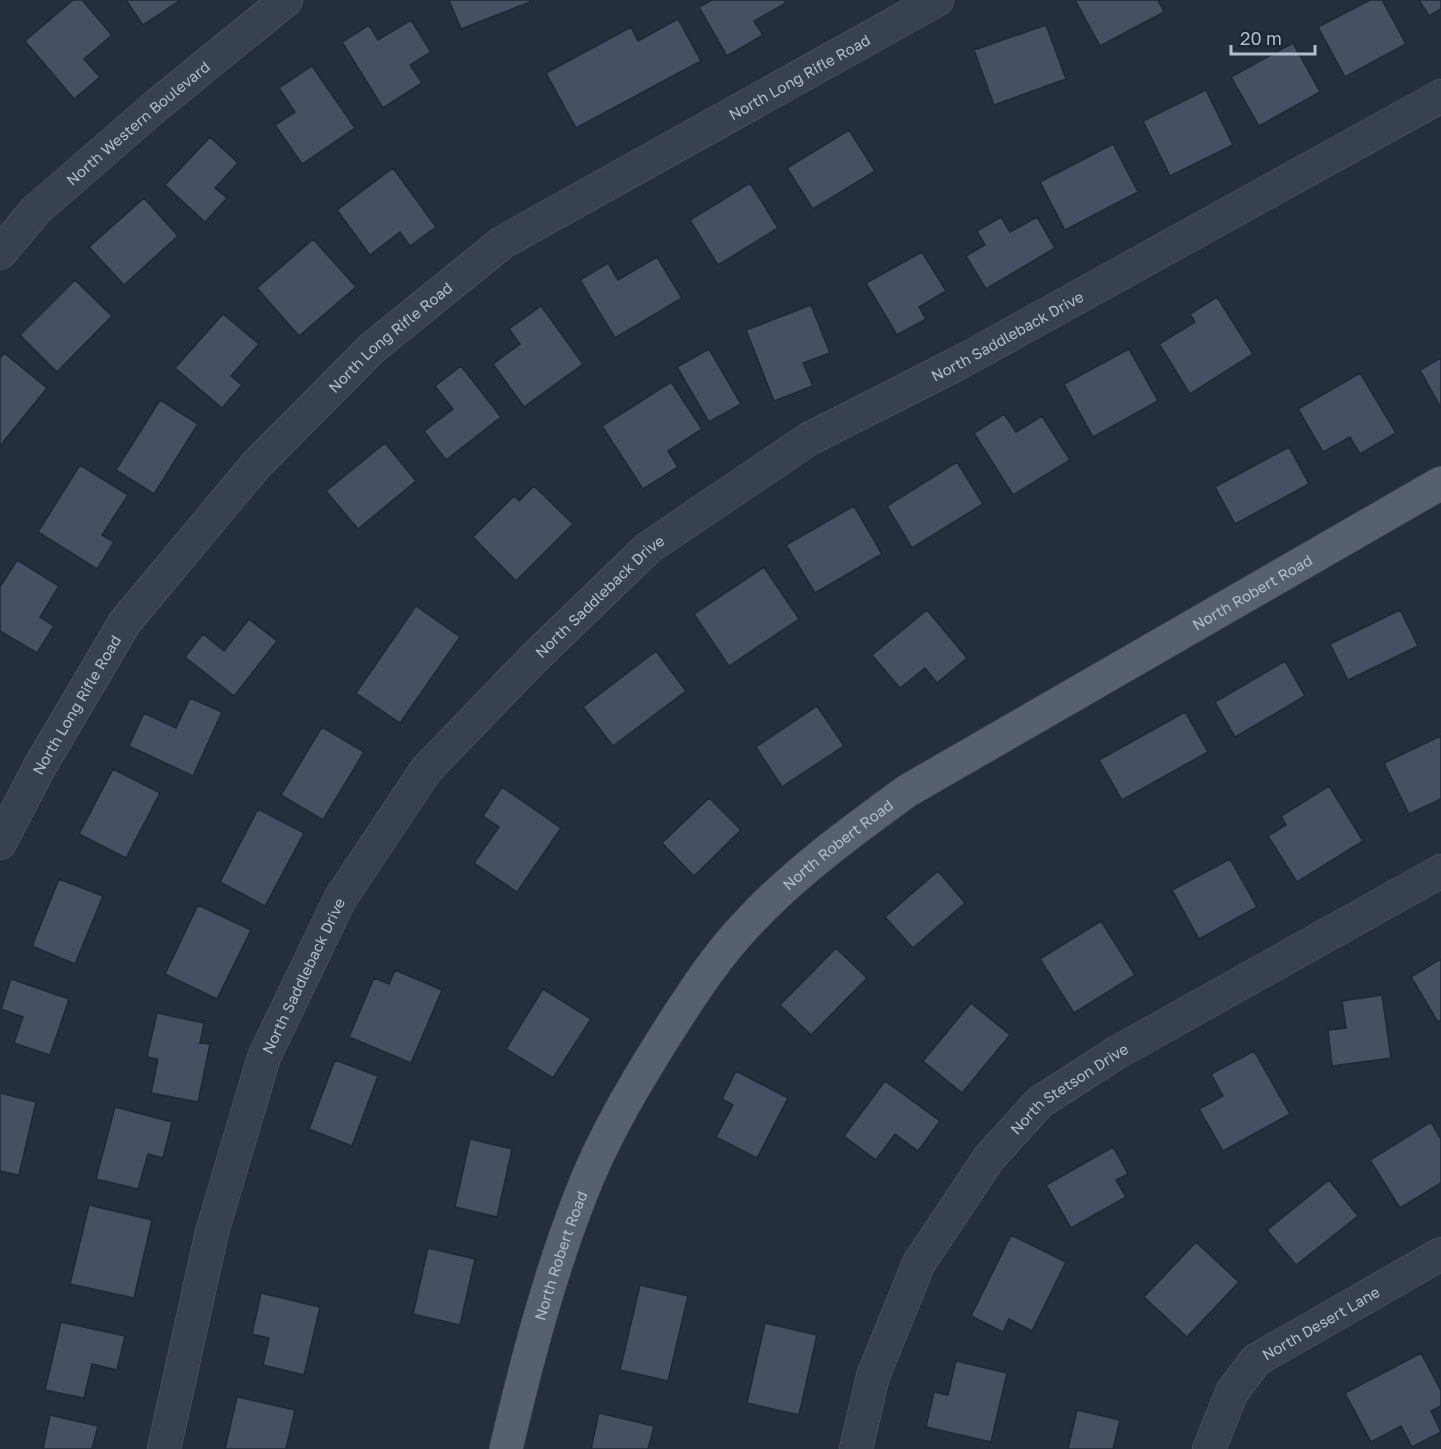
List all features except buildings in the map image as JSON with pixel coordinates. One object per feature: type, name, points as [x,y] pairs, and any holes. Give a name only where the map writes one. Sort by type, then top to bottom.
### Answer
[{"type":"main road","name":"North Robert Road","points":[[506,1449],[526,1365],[553,1273],[580,1195],[615,1122],[653,1055],[697,987],[747,924],[795,878],[848,833],[907,791],[1441,483]]},
{"type":"street","name":"North Western Boulevard","points":[[0,253],[36,210],[157,105],[286,0]]},
{"type":"street","name":"North Long Rifle Road","points":[[0,843],[39,768],[125,622],[256,465],[372,348],[503,242],[937,0]]},
{"type":"street","name":"North Saddleback Drive","points":[[164,1449],[212,1232],[264,1057],[340,899],[426,770],[532,660],[648,548],[809,439],[957,364],[1441,96]]},
{"type":"street","name":"North Stetson Drive","points":[[856,1449],[873,1376],[919,1263],[989,1158],[1040,1102],[1116,1053],[1441,871]]},
{"type":"street","name":"North Desert Lane","points":[[1209,1449],[1232,1392],[1256,1360],[1441,1254]]}]
